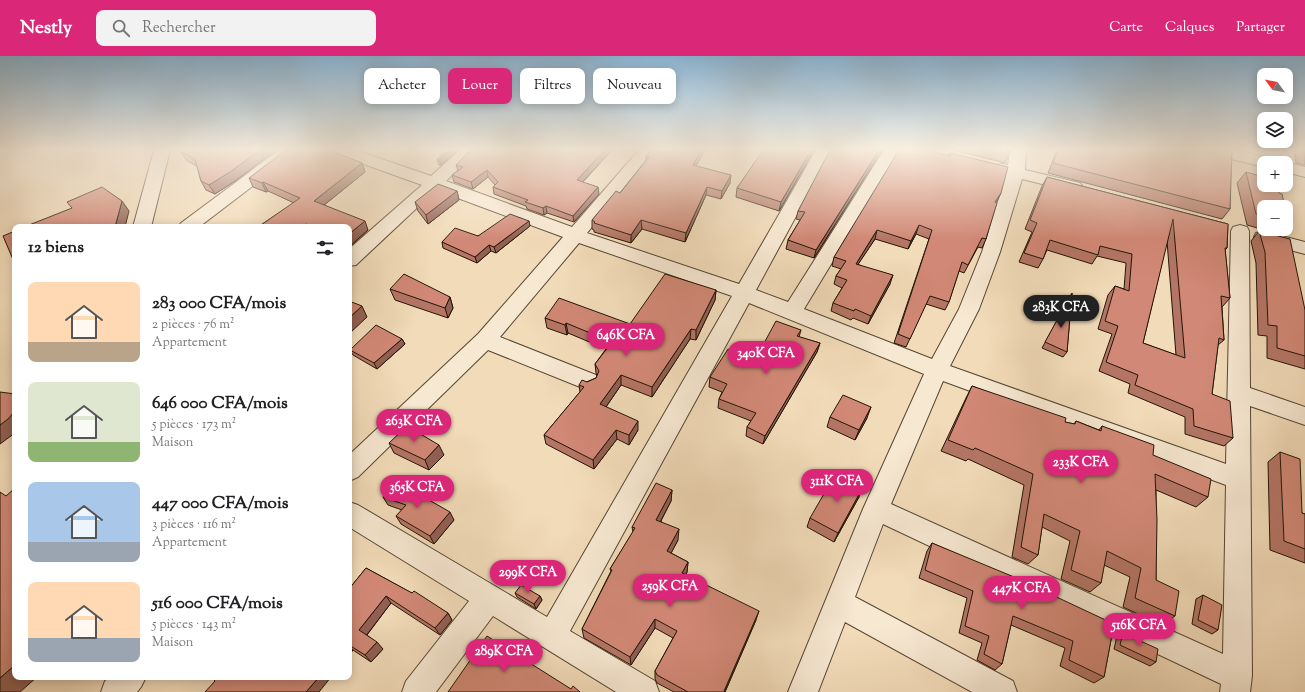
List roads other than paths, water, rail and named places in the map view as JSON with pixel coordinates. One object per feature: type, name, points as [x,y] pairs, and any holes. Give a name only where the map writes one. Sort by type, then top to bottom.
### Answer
[{"type":"street","points":[[143,224],[154,180]]},
{"type":"street","points":[[191,224],[250,180]]},
{"type":"street","points":[[424,180],[575,235],[744,293],[936,370],[1239,479]]},
{"type":"street","points":[[352,257],[438,180]]},
{"type":"street","points":[[352,467],[485,340],[623,180]]},
{"type":"street","points":[[552,636],[807,180]]},
{"type":"street","points":[[792,312],[874,180]]},
{"type":"street","points":[[803,692],[876,509],[936,370],[972,302],[991,252],[1012,180]]},
{"type":"street","points":[[1061,180],[1090,192]]},
{"type":"street","points":[[876,509],[1236,684],[1239,393],[1233,229],[1305,248]]},
{"type":"street","points":[[485,340],[588,381]]},
{"type":"street","points":[[1239,393],[1305,416]]},
{"type":"street","points":[[352,515],[644,692]]},
{"type":"street","points":[[417,692],[489,598]]},
{"type":"street","points":[[838,603],[1002,692]]}]
